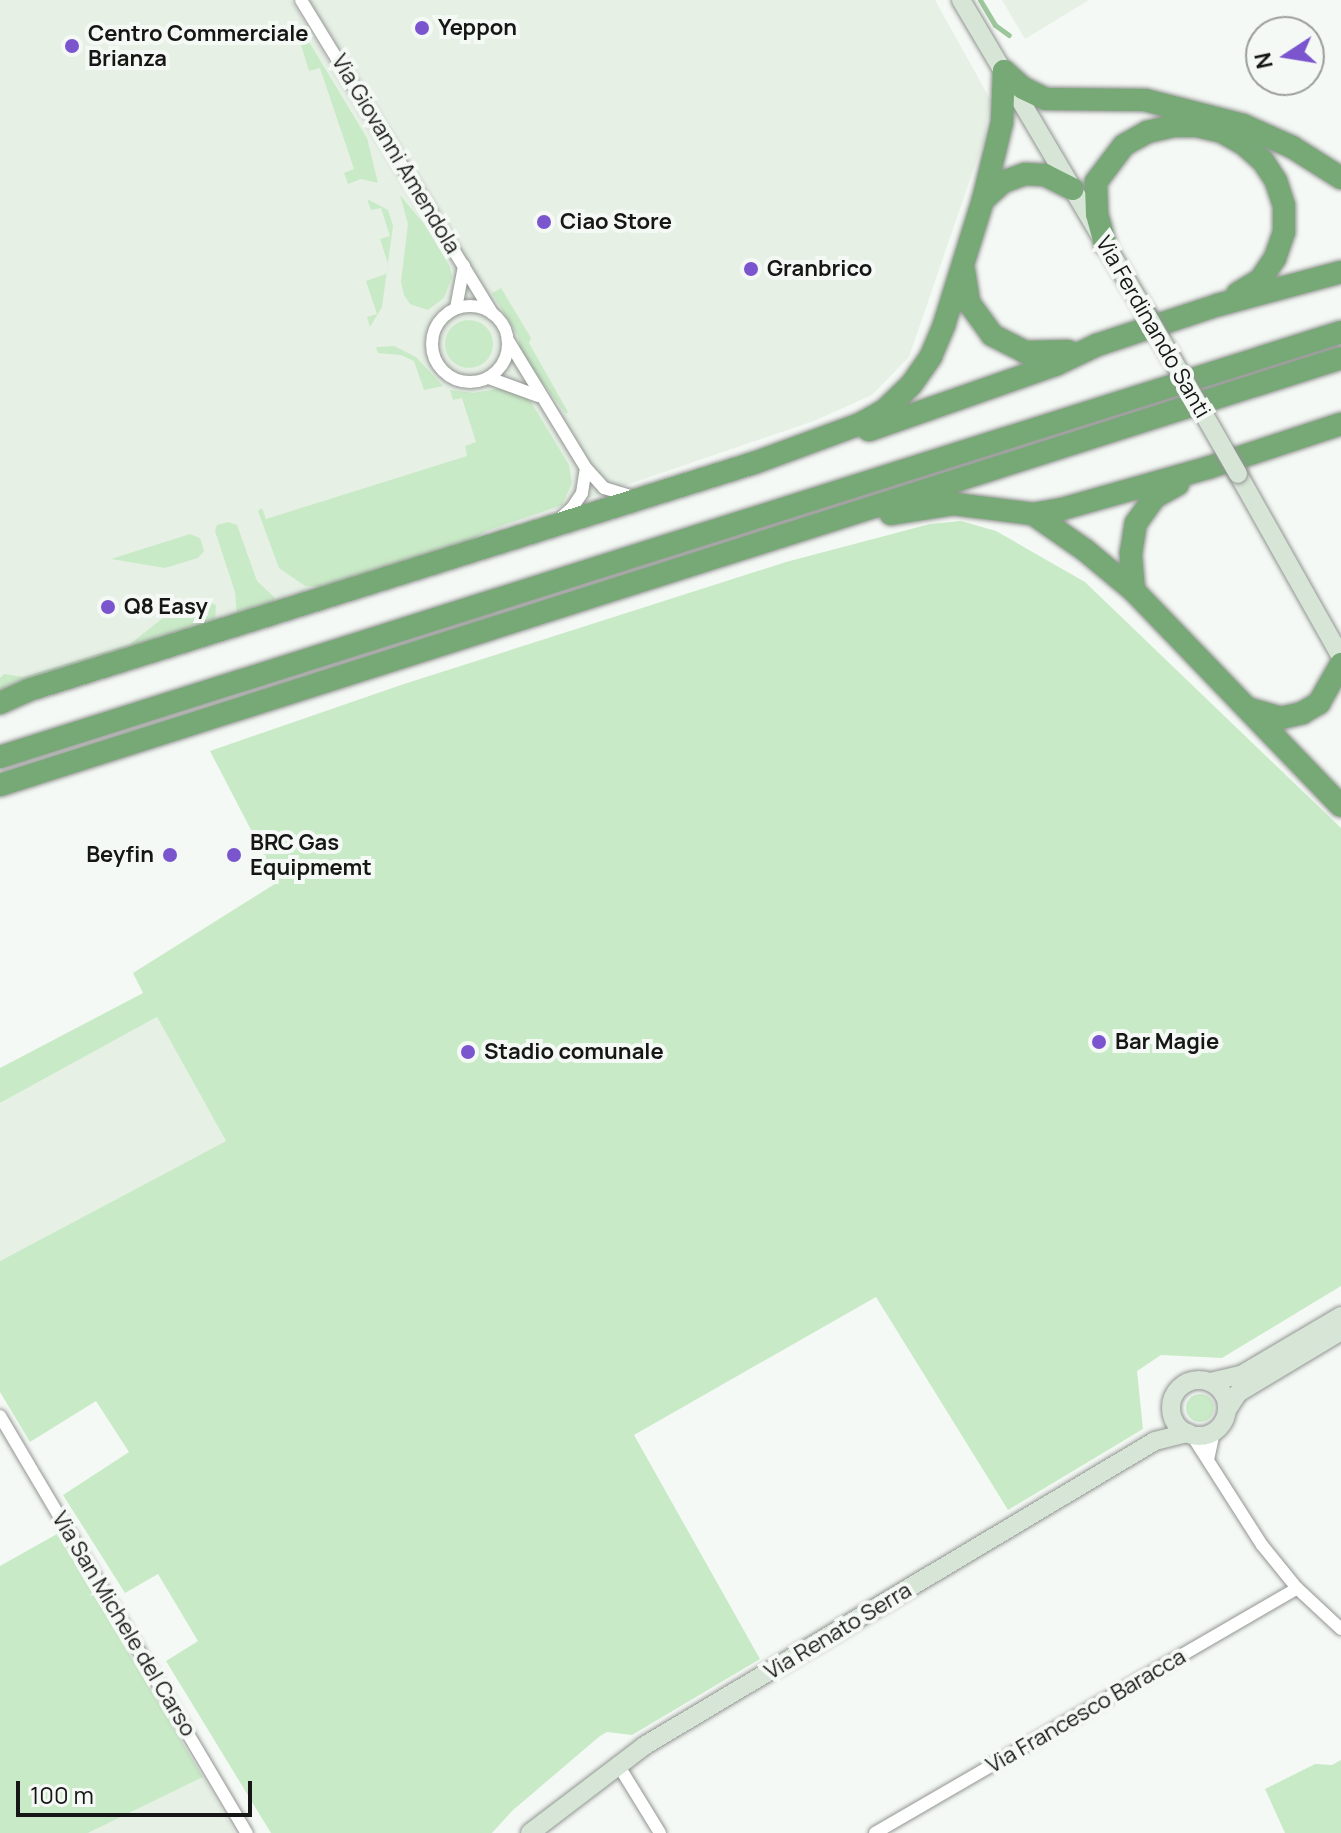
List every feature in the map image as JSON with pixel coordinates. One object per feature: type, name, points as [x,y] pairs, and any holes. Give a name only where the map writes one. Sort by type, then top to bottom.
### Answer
[{"type":"highway","points":[[1004,71],[1023,88],[1046,99],[1145,100],[1243,125],[1292,147],[1341,178]]},
{"type":"highway","points":[[754,463],[860,424],[885,410],[911,385],[931,356],[964,265],[983,200],[1004,111],[1004,71]]},
{"type":"highway","points":[[1105,244],[1097,214],[1096,182],[1124,145],[1147,132],[1173,126],[1197,126],[1233,138],[1263,161],[1276,181],[1284,206],[1284,232],[1275,258],[1260,280],[1218,305]]},
{"type":"highway","points":[[983,200],[1003,182],[1025,174],[1045,175],[1073,189]]},
{"type":"highway","points":[[964,265],[964,287],[976,317],[1006,344],[1041,354],[1097,345]]},
{"type":"highway","points":[[0,703],[29,690],[906,418],[1055,365],[1097,345],[1218,305],[1341,272]]},
{"type":"highway","points":[[0,757],[1341,332]]},
{"type":"highway","points":[[0,785],[1341,358]]},
{"type":"highway","points":[[863,510],[884,515],[938,505],[970,504],[1033,514],[1210,467],[1341,424]]},
{"type":"highway","points":[[1313,434],[1341,430]]},
{"type":"highway","points":[[1134,591],[1131,553],[1136,523],[1155,497],[1210,467]]},
{"type":"highway","points":[[1033,514],[1085,550],[1134,591],[1341,806]]},
{"type":"highway","points":[[1250,709],[1281,718],[1302,713],[1319,703],[1341,664]]},
{"type":"street","name":"Via Giovanni Amendola","points":[[301,0],[492,313]]},
{"type":"street","name":"Via Ferdinando Santi","points":[[961,0],[1147,315],[1341,657]]},
{"type":"street","name":"Via Giovanni Amendola","points":[[456,308],[464,266]]},
{"type":"street","points":[[477,306],[492,313],[505,328],[505,359],[489,378],[471,383],[457,381],[437,364],[431,345],[433,331],[456,308],[477,306]]},
{"type":"street","points":[[507,340],[586,468],[604,488],[623,497],[644,498]]},
{"type":"street","points":[[489,378],[541,397]]},
{"type":"street","points":[[546,529],[572,508],[582,493],[586,468]]},
{"type":"street","points":[[1155,1441],[1171,1411],[1173,1397],[1181,1386],[1195,1380],[1210,1382],[1241,1375],[1341,1316]]},
{"type":"street","points":[[1208,1460],[1214,1431],[1238,1393],[1341,1331]]},
{"type":"street","points":[[1210,1382],[1223,1393],[1227,1410]]},
{"type":"street","points":[[1171,1411],[1178,1425],[1190,1434],[1208,1460],[1262,1545],[1297,1588],[1341,1629]]},
{"type":"street","name":"Via San Michele del Carso","points":[[0,1416],[247,1833]]},
{"type":"street","points":[[1190,1434],[1214,1431]]},
{"type":"street","name":"Via Renato Serra","points":[[530,1833],[617,1763],[1155,1441],[1190,1434]]},
{"type":"street","name":"Via Francesco Baracca","points":[[875,1833],[1297,1588]]},
{"type":"street","points":[[617,1763],[660,1833]]},
{"type":"shaded area","name":"Centro Commerciale Brianza","points":[[0,0],[291,0],[402,182],[417,174],[309,0],[935,0],[990,99],[984,139],[909,357],[872,395],[814,421],[184,636],[0,692]]},
{"type":"shaded area","points":[[1002,0],[1089,0],[1025,39]]},
{"type":"shaded area","points":[[157,1017],[226,1141],[0,1261],[0,1103]]},
{"type":"shaded area","points":[[203,1777],[235,1833],[88,1833]]},
{"type":"green space","points":[[296,28],[303,32],[367,138],[378,183],[361,179],[348,184],[344,173],[354,169],[320,68],[309,71]]},
{"type":"green space","points":[[400,195],[424,224],[450,267],[452,277],[444,298],[428,310],[410,304],[404,295],[401,282],[408,224]]},
{"type":"green space","points":[[367,199],[388,210],[393,226],[388,264],[380,239],[390,236],[381,208],[371,210]]},
{"type":"green space","points":[[388,266],[382,307],[370,327],[367,317],[377,314],[366,281],[386,274]]},
{"type":"green space","points":[[501,288],[531,338],[529,343],[568,412],[566,414],[521,354],[518,336],[492,293]]},
{"type":"green space","points":[[469,320],[486,327],[493,344],[486,361],[469,368],[452,361],[445,344],[452,327]]},
{"type":"green space","points":[[394,346],[416,357],[443,386],[424,390],[414,361],[401,355],[378,353],[376,347]]},
{"type":"green space","points":[[503,388],[523,395],[531,402],[569,465],[572,483],[562,505],[486,531],[470,541],[326,587],[305,586],[279,568],[258,511],[262,508],[266,519],[467,456],[465,446],[476,442],[462,398],[453,400],[450,390],[473,393]]},
{"type":"green space","points":[[961,521],[996,531],[1085,582],[1341,828],[1341,1286],[1222,1358],[1161,1355],[1137,1371],[1143,1429],[1008,1510],[876,1297],[634,1435],[760,1659],[632,1735],[607,1732],[600,1736],[512,1811],[492,1833],[271,1833],[166,1661],[198,1641],[158,1574],[125,1593],[63,1495],[129,1452],[96,1401],[30,1442],[0,1392],[0,1261],[226,1141],[157,1017],[0,1103],[0,1068],[143,993],[133,973],[278,882],[210,751],[404,684],[786,562],[930,524]]},
{"type":"green space","points":[[228,522],[237,525],[257,581],[275,598],[274,602],[237,614],[235,592],[215,531],[217,525]]},
{"type":"green space","points":[[190,534],[200,538],[204,551],[198,558],[165,568],[111,559]]},
{"type":"green space","points":[[202,599],[216,605],[215,620],[0,692],[0,678],[4,674],[23,677],[130,644],[178,606]]},
{"type":"green space","points":[[1200,1394],[1210,1398],[1214,1408],[1210,1418],[1200,1422],[1190,1418],[1186,1408],[1190,1398]]},
{"type":"green space","points":[[57,1534],[203,1777],[88,1833],[0,1833],[0,1566]]},
{"type":"green space","points":[[1341,1760],[1341,1833],[1285,1833],[1265,1789],[1315,1764],[1332,1765]]},
{"type":"waterway","points":[[980,0],[995,25],[1009,35]]},
{"type":"place","name":"Yeppon","points":[[422,28]]},
{"type":"place","name":"Centro Commerciale Brianza","points":[[72,46]]},
{"type":"place","name":"Ciao Store","points":[[544,222]]},
{"type":"place","name":"Granbrico","points":[[751,269]]},
{"type":"place","name":"Q8 Easy","points":[[108,607]]},
{"type":"place","name":"Beyfin","points":[[170,855]]},
{"type":"place","name":"BRC Gas Equipmemt","points":[[234,855]]},
{"type":"place","name":"Bar Magie","points":[[1099,1042]]},
{"type":"place","name":"Stadio comunale","points":[[468,1052]]}]
